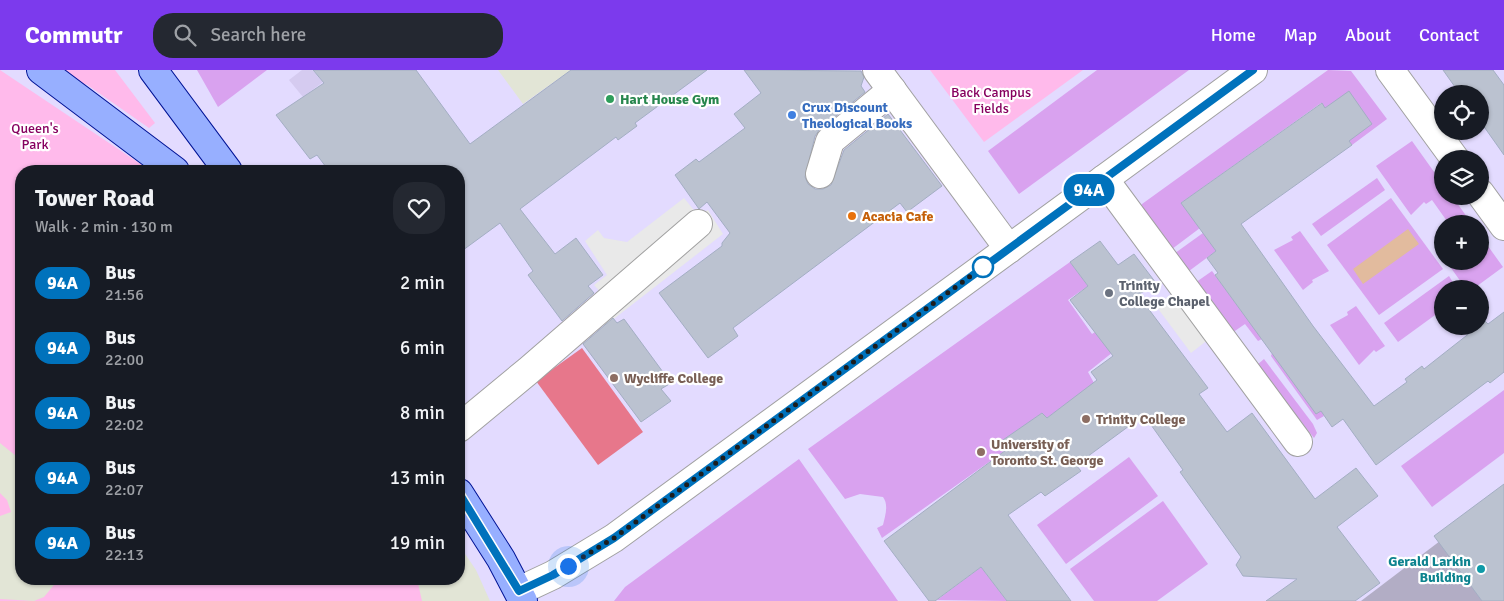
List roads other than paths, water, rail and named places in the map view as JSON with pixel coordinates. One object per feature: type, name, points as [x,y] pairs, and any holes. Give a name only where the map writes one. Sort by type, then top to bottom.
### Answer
[{"type":"main road","points":[[41,70],[167,165]]},
{"type":"main road","points":[[153,70],[224,165]]},
{"type":"main road","points":[[465,503],[521,596]]},
{"type":"street","points":[[521,596],[614,538],[1253,70]]},
{"type":"street","points":[[1390,70],[1448,150]]},
{"type":"street","points":[[820,174],[830,141],[884,80],[1009,249]]},
{"type":"street","points":[[1104,179],[1298,442]]},
{"type":"street","points":[[1489,205],[1504,226]]},
{"type":"street","points":[[465,423],[698,224]]},
{"type":"place","name":"Hart House Gym","points":[[610,99]]},
{"type":"place","name":"Crux Discount Theological Books","points":[[792,115]]},
{"type":"place","name":"Acacia Cafe","points":[[852,216]]},
{"type":"place","name":"Trinity College Chapel","points":[[1109,293]]},
{"type":"place","name":"Wycliffe College","points":[[614,378]]},
{"type":"place","name":"Trinity College","points":[[1086,419]]},
{"type":"place","name":"University of Toronto St. George","points":[[981,452]]},
{"type":"place","name":"Gerald Larkin Building","points":[[1481,569]]},
{"type":"park label","name":"Back Campus Fields","points":[[991,100]]},
{"type":"park label","name":"Queen's Park","points":[[35,136]]}]
